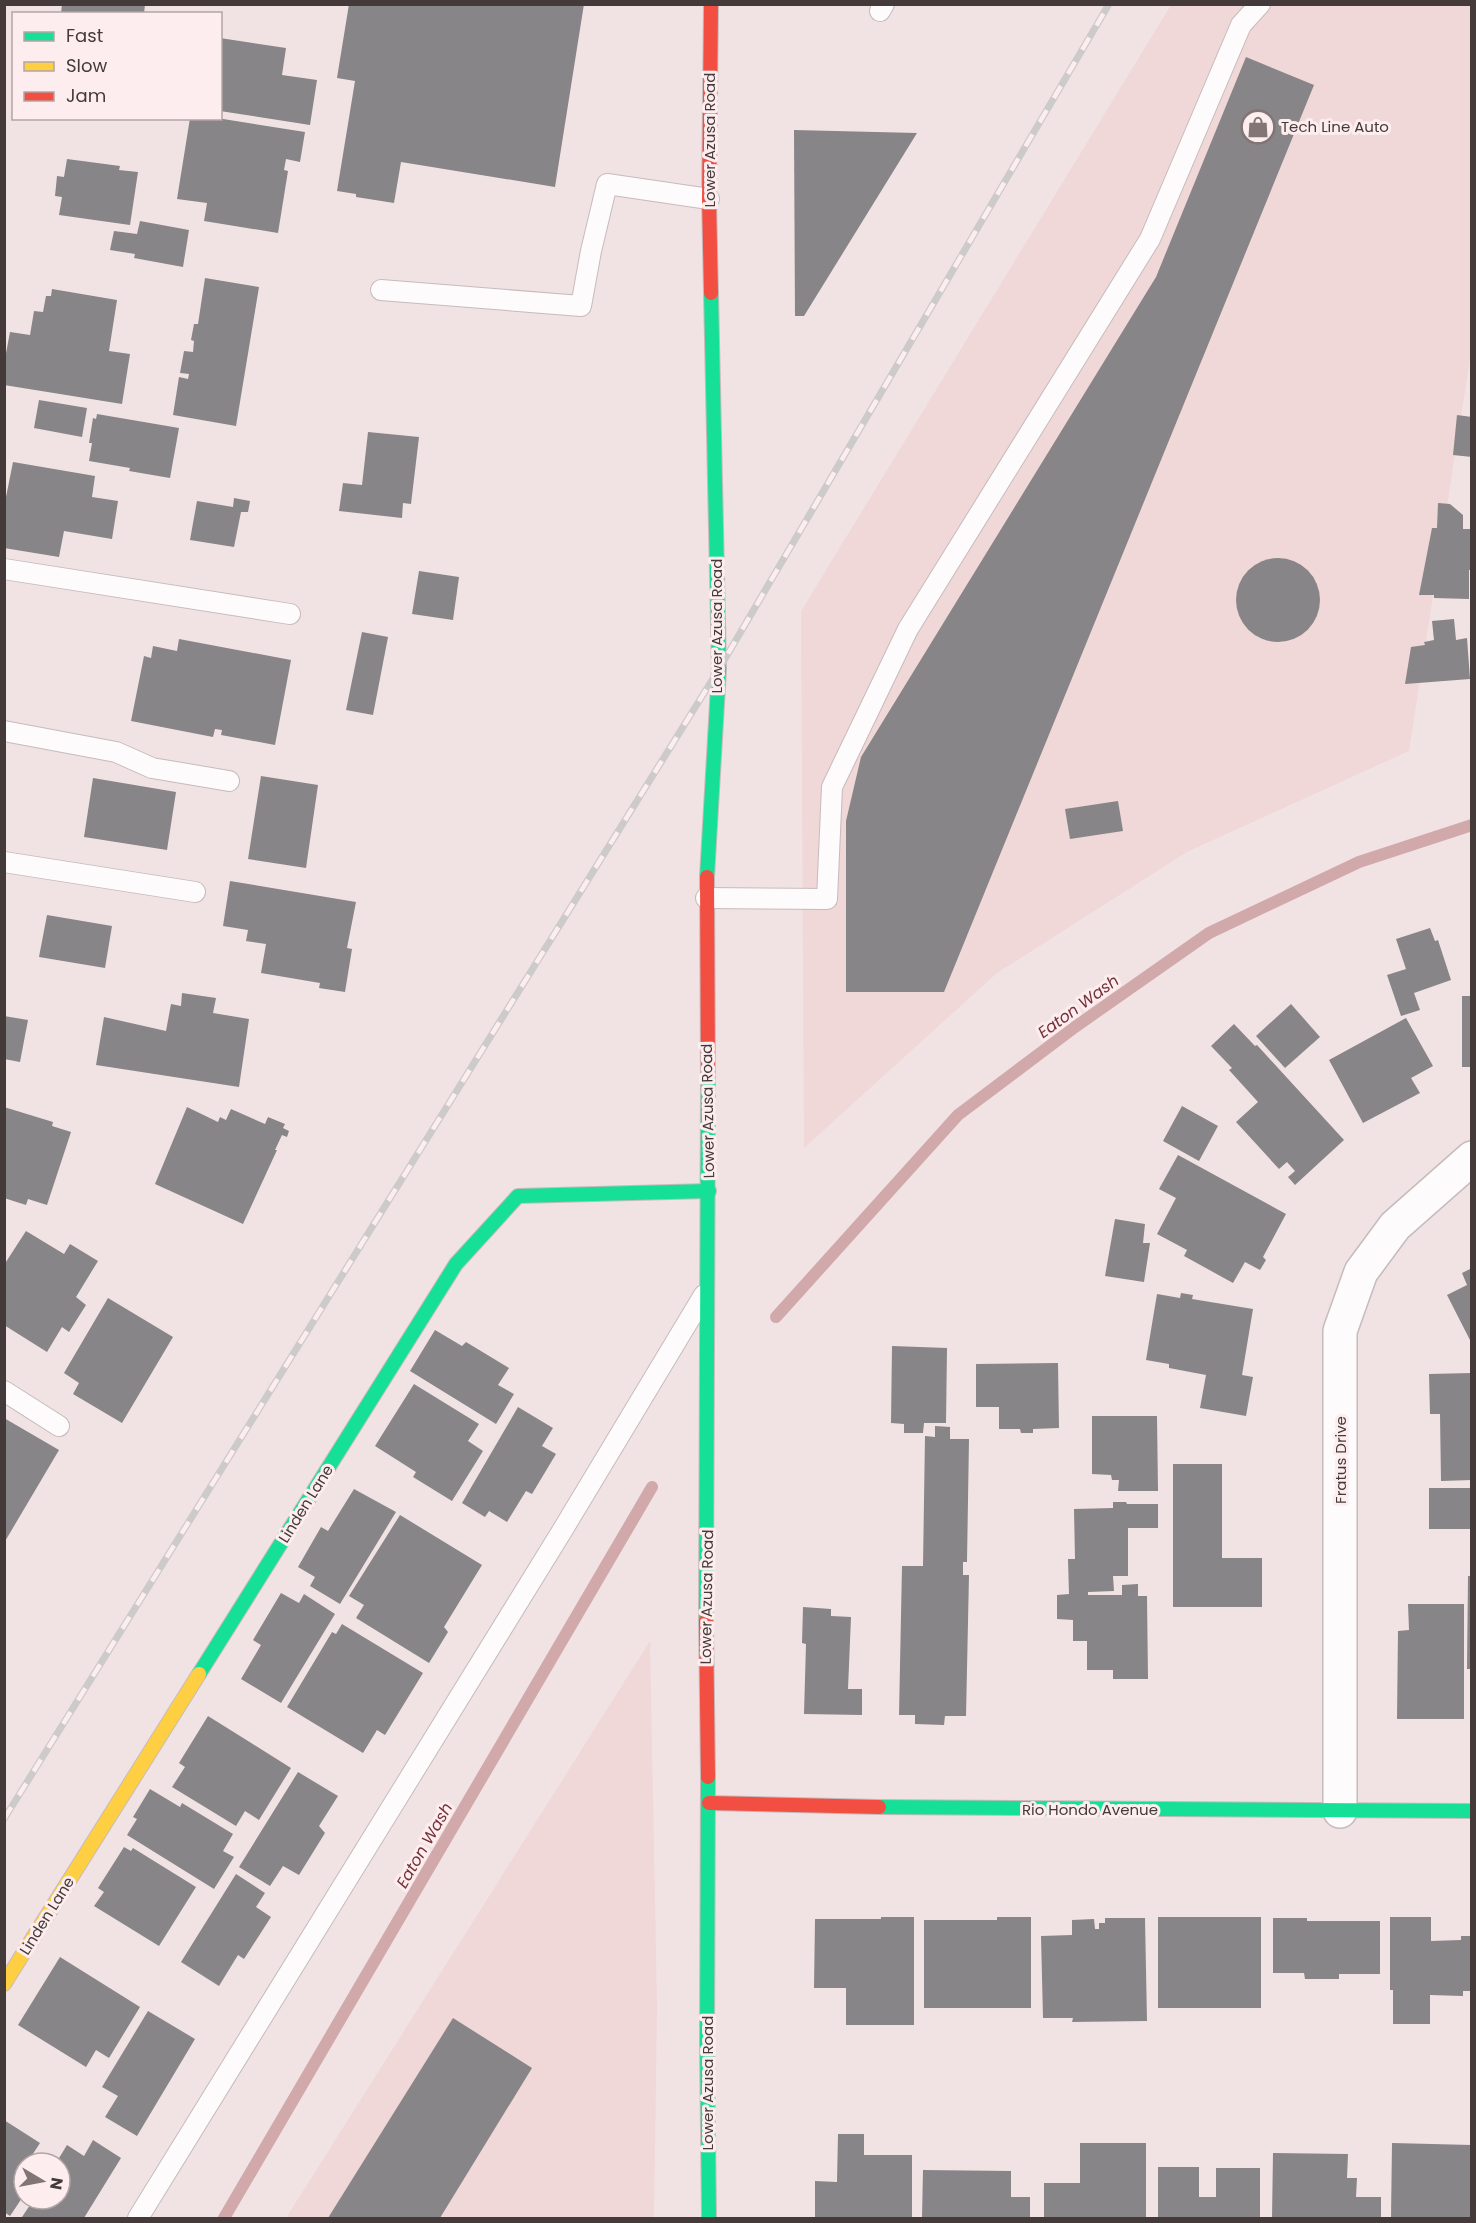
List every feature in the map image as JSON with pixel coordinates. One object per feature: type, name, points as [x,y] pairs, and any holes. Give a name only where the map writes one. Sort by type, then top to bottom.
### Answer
[{"type":"main road","name":"Lower Azusa Road","points":[[709,2218],[707,2056],[709,1803],[706,1663],[709,1191],[706,898],[719,669],[709,199],[711,4]]},
{"type":"main road","name":"Linden Lane","points":[[4,1984],[456,1264],[518,1196],[709,1191]]},
{"type":"main road","name":"Rio Hondo Avenue","points":[[709,1803],[1001,1809],[1472,1810]]},
{"type":"street","name":"Fratus Drive","points":[[1340,1811],[1340,1331],[1361,1272],[1395,1226],[1472,1158]]},
{"type":"lane","points":[[706,898],[827,899],[832,787],[908,629],[1150,239],[1241,25],[1260,4]]},
{"type":"lane","points":[[381,290],[581,306],[607,184],[709,199]]},
{"type":"lane","points":[[4,569],[290,614]]},
{"type":"lane","points":[[4,731],[116,752],[152,768],[229,781]]},
{"type":"lane","points":[[4,862],[195,892]]},
{"type":"lane","points":[[138,2218],[708,1290]]},
{"type":"lane","points":[[4,1391],[59,1426]]},
{"type":"shaded area","points":[[1171,5],[1471,5],[1471,352],[1409,751],[1187,852],[997,973],[804,1148],[801,611]]},
{"type":"shaded area","points":[[650,1641],[657,2006],[654,2218],[286,2218]]},
{"type":"building","points":[[62,4],[145,4],[144,12],[61,12]]},
{"type":"building","points":[[349,4],[584,4],[555,187],[401,162],[394,203],[356,197],[356,194],[337,191],[355,81],[337,78]]},
{"type":"building","points":[[222,38],[286,48],[282,75],[317,80],[310,125],[222,111]]},
{"type":"building","points":[[1246,57],[1314,85],[944,992],[846,992],[846,821],[861,757],[1156,277]]},
{"type":"building","points":[[222,119],[305,132],[300,162],[286,159],[284,170],[288,171],[278,233],[204,221],[207,203],[177,199],[190,120]]},
{"type":"building","points":[[794,130],[917,133],[804,316],[795,316]]},
{"type":"building","points":[[67,159],[120,166],[119,170],[138,172],[130,225],[59,215],[62,197],[55,196],[57,176],[64,177]]},
{"type":"building","points":[[140,221],[189,230],[183,267],[134,258],[135,254],[110,250],[114,231],[137,234]]},
{"type":"building","points":[[205,278],[259,287],[236,426],[173,415],[179,377],[188,379],[189,374],[180,373],[184,351],[193,352],[194,341],[191,340],[194,324],[198,324]]},
{"type":"building","points":[[52,289],[117,300],[109,351],[130,354],[122,404],[4,385],[4,364],[10,332],[30,335],[34,311],[43,312],[46,296],[51,296]]},
{"type":"building","points":[[39,400],[87,408],[82,437],[34,428]]},
{"type":"building","points":[[97,414],[179,428],[170,478],[89,461],[93,418],[96,419]]},
{"type":"building","points":[[1457,415],[1472,417],[1472,457],[1453,455]]},
{"type":"building","points":[[368,432],[419,437],[411,504],[403,503],[402,518],[339,511],[343,483],[362,485]]},
{"type":"building","points":[[13,462],[95,476],[92,497],[118,501],[112,539],[64,531],[59,557],[4,548],[4,507]]},
{"type":"building","points":[[234,498],[250,501],[248,512],[241,512],[234,547],[190,540],[197,501],[233,507]]},
{"type":"building","points":[[1438,503],[1450,504],[1463,515],[1463,529],[1472,529],[1469,599],[1419,595],[1432,528],[1437,528]]},
{"type":"building","points":[[1278,558],[1301,565],[1313,577],[1320,600],[1313,623],[1301,635],[1278,642],[1255,635],[1243,623],[1236,600],[1243,577],[1255,565]]},
{"type":"building","points":[[419,571],[459,577],[453,620],[412,614]]},
{"type":"building","points":[[1454,619],[1456,640],[1467,638],[1470,679],[1405,684],[1411,647],[1425,645],[1424,642],[1434,640],[1432,621]]},
{"type":"building","points":[[362,632],[388,637],[373,715],[346,710]]},
{"type":"building","points":[[179,639],[291,660],[275,745],[221,735],[222,730],[215,729],[213,737],[131,721],[144,656],[151,658],[153,646],[177,651]]},
{"type":"building","points":[[261,776],[318,785],[306,868],[248,859]]},
{"type":"building","points":[[93,778],[176,792],[167,850],[84,837]]},
{"type":"building","points":[[1118,801],[1123,831],[1070,839],[1065,809]]},
{"type":"building","points":[[230,881],[356,902],[347,948],[352,949],[345,992],[319,988],[320,983],[261,973],[266,944],[246,941],[248,930],[223,926]]},
{"type":"building","points":[[47,915],[112,926],[105,968],[39,957]]},
{"type":"building","points":[[1430,928],[1435,941],[1438,940],[1451,980],[1414,993],[1420,1010],[1401,1016],[1387,975],[1406,969],[1396,939]]},
{"type":"building","points":[[182,993],[216,998],[213,1013],[249,1019],[239,1087],[96,1065],[104,1017],[166,1031],[171,1004],[181,1006]]},
{"type":"building","points":[[1462,996],[1472,996],[1472,1067],[1462,1067]]},
{"type":"building","points":[[1291,1004],[1320,1037],[1285,1068],[1256,1036]]},
{"type":"building","points":[[4,1016],[28,1020],[20,1062],[4,1059]]},
{"type":"building","points":[[1406,1018],[1433,1066],[1411,1078],[1420,1093],[1363,1123],[1329,1060]]},
{"type":"building","points":[[1234,1024],[1255,1046],[1257,1045],[1344,1140],[1295,1185],[1288,1177],[1295,1171],[1287,1162],[1279,1169],[1236,1122],[1258,1102],[1229,1070],[1232,1068],[1211,1046]]},
{"type":"building","points":[[1182,1106],[1218,1126],[1199,1161],[1163,1141]]},
{"type":"building","points":[[4,1107],[53,1122],[52,1126],[71,1132],[47,1205],[28,1199],[26,1205],[4,1198]]},
{"type":"building","points":[[187,1107],[218,1122],[220,1117],[226,1120],[231,1109],[265,1124],[268,1117],[285,1124],[283,1128],[289,1131],[287,1137],[282,1135],[243,1224],[155,1184]]},
{"type":"building","points":[[1178,1155],[1286,1214],[1263,1257],[1266,1260],[1260,1270],[1245,1262],[1233,1283],[1184,1256],[1187,1250],[1157,1234],[1176,1198],[1159,1189]]},
{"type":"building","points":[[1115,1219],[1145,1224],[1143,1243],[1150,1243],[1144,1282],[1105,1276]]},
{"type":"building","points":[[26,1231],[64,1254],[70,1244],[98,1261],[76,1297],[86,1305],[69,1332],[62,1327],[47,1352],[4,1325],[4,1265]]},
{"type":"building","points":[[1472,1268],[1472,1344],[1447,1295],[1467,1285],[1462,1273]]},
{"type":"building","points":[[1181,1293],[1193,1295],[1192,1299],[1253,1309],[1242,1375],[1253,1377],[1246,1416],[1200,1408],[1206,1375],[1169,1368],[1169,1364],[1146,1360],[1157,1294],[1180,1298]]},
{"type":"building","points":[[108,1298],[173,1337],[122,1423],[73,1394],[79,1383],[64,1373]]},
{"type":"building","points":[[435,1330],[462,1346],[466,1342],[509,1368],[498,1385],[514,1394],[496,1424],[410,1371]]},
{"type":"building","points":[[892,1346],[947,1348],[946,1423],[924,1423],[923,1433],[904,1433],[904,1424],[891,1423]]},
{"type":"building","points":[[1058,1363],[1059,1428],[1033,1429],[1033,1433],[1021,1433],[1020,1429],[999,1429],[999,1407],[976,1407],[976,1364]]},
{"type":"building","points":[[1472,1373],[1472,1480],[1441,1481],[1440,1414],[1430,1414],[1429,1374]]},
{"type":"building","points":[[414,1384],[479,1424],[468,1441],[483,1451],[452,1501],[413,1477],[416,1472],[375,1446]]},
{"type":"building","points":[[518,1407],[553,1428],[542,1446],[556,1454],[532,1494],[526,1491],[507,1522],[489,1511],[485,1517],[462,1503]]},
{"type":"building","points":[[1092,1416],[1157,1416],[1158,1491],[1118,1491],[1119,1480],[1112,1480],[1111,1475],[1092,1474]]},
{"type":"building","points":[[4,1418],[59,1450],[4,1543]]},
{"type":"building","points":[[935,1426],[950,1427],[950,1439],[969,1439],[967,1562],[963,1562],[963,1575],[969,1575],[966,1716],[945,1716],[944,1725],[915,1724],[915,1715],[899,1715],[902,1566],[923,1566],[925,1436],[935,1437]]},
{"type":"building","points":[[1173,1464],[1222,1464],[1222,1558],[1262,1558],[1262,1607],[1173,1607]]},
{"type":"building","points":[[1429,1488],[1472,1488],[1472,1529],[1429,1529]]},
{"type":"building","points":[[354,1489],[396,1512],[340,1604],[310,1586],[315,1577],[298,1567],[321,1527],[328,1531]]},
{"type":"building","points":[[1113,1502],[1158,1504],[1158,1528],[1128,1528],[1128,1576],[1113,1576],[1114,1591],[1088,1592],[1088,1595],[1122,1595],[1122,1585],[1138,1584],[1138,1596],[1147,1596],[1148,1679],[1113,1679],[1113,1670],[1087,1670],[1087,1641],[1073,1641],[1073,1620],[1057,1619],[1057,1595],[1069,1594],[1068,1559],[1075,1559],[1074,1509],[1113,1508]]},
{"type":"building","points":[[400,1515],[482,1565],[444,1627],[448,1632],[429,1663],[356,1618],[364,1605],[349,1596]]},
{"type":"building","points":[[1468,1576],[1472,1576],[1472,1669],[1467,1669]]},
{"type":"building","points":[[281,1593],[299,1603],[304,1594],[335,1614],[281,1703],[241,1679],[261,1645],[253,1640]]},
{"type":"building","points":[[1408,1604],[1464,1604],[1464,1719],[1397,1719],[1398,1631],[1409,1630]]},
{"type":"building","points":[[803,1607],[831,1609],[831,1616],[851,1617],[848,1689],[862,1689],[862,1715],[804,1714],[806,1644],[802,1643]]},
{"type":"building","points":[[342,1624],[423,1673],[385,1735],[377,1730],[363,1753],[287,1707],[332,1632],[336,1634]]},
{"type":"building","points":[[208,1716],[291,1768],[259,1820],[245,1811],[236,1826],[172,1787],[185,1767],[179,1763]]},
{"type":"building","points":[[298,1772],[338,1796],[319,1826],[325,1833],[299,1875],[283,1866],[270,1886],[239,1867]]},
{"type":"building","points":[[150,1789],[180,1807],[182,1803],[233,1834],[223,1851],[234,1857],[214,1889],[127,1835],[137,1819],[133,1817]]},
{"type":"building","points":[[124,1847],[131,1851],[133,1848],[196,1887],[159,1946],[94,1906],[104,1892],[98,1888]]},
{"type":"building","points":[[236,1874],[265,1893],[256,1907],[271,1917],[244,1959],[238,1955],[219,1986],[181,1962]]},
{"type":"building","points":[[881,1917],[914,1917],[914,2025],[846,2025],[846,1988],[814,1988],[815,1919],[881,1919]]},
{"type":"building","points":[[997,1917],[1031,1917],[1031,2008],[924,2008],[924,1920],[997,1920]]},
{"type":"building","points":[[1158,1917],[1261,1917],[1261,2008],[1158,2008]]},
{"type":"building","points":[[1390,1917],[1431,1917],[1431,1941],[1461,1940],[1461,1936],[1472,1936],[1472,1991],[1463,1991],[1463,1996],[1430,1995],[1430,2024],[1393,2024],[1393,1990],[1390,1990]]},
{"type":"building","points":[[1105,1918],[1145,1918],[1147,2021],[1072,2022],[1073,2018],[1043,2018],[1041,1936],[1072,1935],[1072,1920],[1094,1919],[1095,1929],[1099,1929],[1099,1923],[1105,1923]]},
{"type":"building","points":[[1273,1918],[1307,1918],[1307,1921],[1380,1921],[1380,1974],[1339,1974],[1339,1979],[1305,1979],[1304,1973],[1273,1973]]},
{"type":"building","points":[[60,1957],[140,2007],[109,2058],[96,2050],[86,2067],[18,2025]]},
{"type":"building","points":[[148,2011],[195,2039],[137,2136],[105,2117],[118,2096],[102,2087]]},
{"type":"building","points":[[453,2018],[532,2068],[440,2218],[328,2218]]},
{"type":"building","points":[[4,2120],[40,2143],[35,2151],[12,2151],[13,2211],[10,2216],[4,2212]]},
{"type":"building","points":[[838,2134],[864,2134],[864,2155],[912,2155],[912,2218],[815,2218],[815,2181],[837,2182]]},
{"type":"building","points":[[93,2140],[121,2158],[84,2218],[22,2217],[26,2211],[72,2211],[72,2151],[63,2151],[67,2145],[84,2156]]},
{"type":"building","points":[[1080,2143],[1146,2143],[1146,2218],[1044,2218],[1044,2183],[1080,2183]]},
{"type":"building","points":[[1392,2143],[1472,2145],[1472,2218],[1391,2218]]},
{"type":"building","points":[[1273,2153],[1348,2154],[1347,2178],[1357,2178],[1356,2197],[1381,2197],[1381,2218],[1272,2218]]},
{"type":"building","points":[[1158,2167],[1199,2167],[1199,2197],[1216,2197],[1216,2168],[1260,2168],[1260,2218],[1158,2218]]},
{"type":"building","points":[[923,2170],[1011,2171],[1011,2197],[1030,2197],[1030,2218],[922,2218]]},
{"type":"waterway","name":"Eaton Wash","points":[[776,1317],[958,1115],[1075,1027],[1209,933],[1359,862],[1472,825]]},
{"type":"waterway","name":"Eaton Wash","points":[[224,2218],[652,1487]]},
{"type":"railway","points":[[4,1819],[719,669],[1109,4]]},
{"type":"traffic: fast","points":[[707,877],[719,669],[711,293]]},
{"type":"traffic: fast","points":[[706,1621],[708,1077]]},
{"type":"traffic: fast","points":[[199,1674],[456,1264],[518,1196],[709,1191]]},
{"type":"traffic: fast","points":[[708,1777],[709,2218]]},
{"type":"traffic: fast","points":[[879,1807],[1472,1811]]},
{"type":"traffic: slow","points":[[4,1984],[199,1674]]},
{"type":"traffic: jam","points":[[711,4],[709,199],[711,293]]},
{"type":"traffic: jam","points":[[707,877],[708,1077]]},
{"type":"traffic: jam","points":[[706,1621],[708,1777]]},
{"type":"traffic: jam","points":[[709,1803],[879,1807]]},
{"type":"place","name":"Tech Line Auto","points":[[1258,127]]}]
